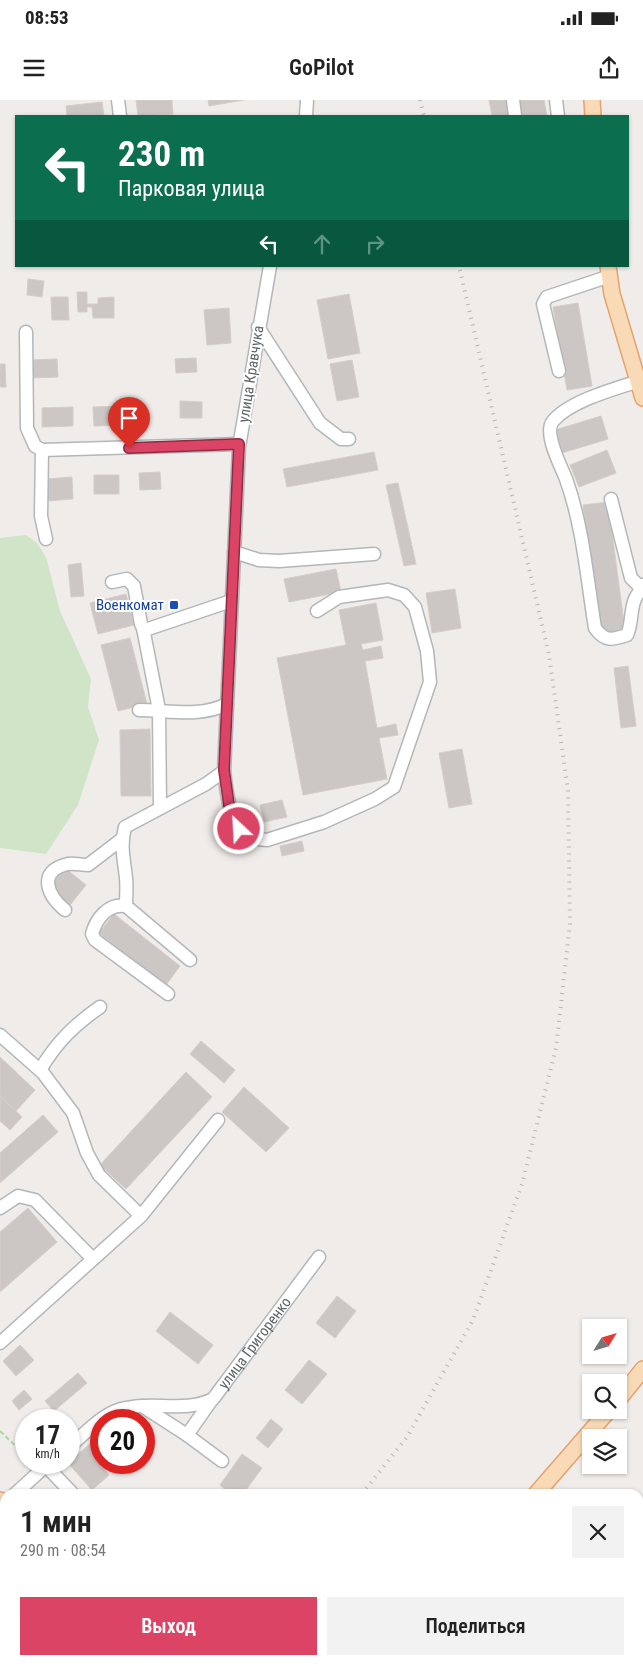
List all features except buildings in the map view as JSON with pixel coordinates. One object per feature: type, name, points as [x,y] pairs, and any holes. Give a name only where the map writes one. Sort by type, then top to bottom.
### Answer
[{"type":"main road","points":[[592,100],[593,115]]},
{"type":"main road","points":[[609,271],[612,294],[643,398]]},
{"type":"main road","points":[[627,1389],[643,1368]]},
{"type":"main road","points":[[540,1489],[601,1419]]},
{"type":"lane","points":[[118,100],[120,115]]},
{"type":"lane","points":[[306,115],[307,100]]},
{"type":"lane","points":[[513,100],[515,115]]},
{"type":"lane","points":[[556,100],[558,115]]},
{"type":"lane","name":"улица Кравчука","points":[[270,267],[239,444],[224,770],[230,812],[239,829],[258,840],[267,840],[324,822],[375,799],[394,787],[430,682],[427,651],[416,607],[404,595],[388,590],[339,598],[317,611]]},
{"type":"lane","points":[[559,371],[543,304],[547,297],[609,271]]},
{"type":"lane","points":[[258,327],[320,423],[341,438],[349,439]]},
{"type":"lane","points":[[26,332],[28,428],[35,446],[42,450],[239,444]]},
{"type":"lane","points":[[638,381],[584,400],[553,422],[550,429],[552,442],[573,500],[595,628],[602,638],[612,640],[627,636],[631,628],[633,603],[643,590]]},
{"type":"lane","points":[[42,450],[41,516],[46,539]]},
{"type":"lane","points":[[611,499],[631,578],[638,585],[643,585]]},
{"type":"lane","points":[[234,552],[259,560],[279,561],[374,554]]},
{"type":"lane","points":[[112,582],[127,579],[134,586],[143,628],[159,710],[160,808]]},
{"type":"lane","points":[[143,628],[154,628],[231,601]]},
{"type":"lane","points":[[139,710],[196,713],[217,709],[226,704]]},
{"type":"lane","points":[[126,906],[126,878],[121,851],[125,827],[206,784],[224,770]]},
{"type":"lane","points":[[65,910],[54,901],[48,890],[48,880],[52,873],[70,864],[88,865],[122,839]]},
{"type":"lane","points":[[168,994],[95,940],[92,934],[95,923],[105,911],[114,907],[126,906],[190,960]]},
{"type":"lane","points":[[40,1070],[54,1046],[78,1022],[100,1007]]},
{"type":"lane","points":[[0,1035],[40,1070],[73,1114],[87,1153],[99,1175],[140,1216]]},
{"type":"lane","points":[[0,1343],[140,1216],[218,1120]]},
{"type":"lane","points":[[0,1208],[18,1196],[34,1200],[93,1259]]},
{"type":"lane","name":"улица Григоренко","points":[[80,1438],[114,1412],[142,1406],[199,1406],[213,1399],[319,1257]]},
{"type":"lane","points":[[187,1435],[213,1399]]},
{"type":"lane","points":[[142,1406],[187,1435],[222,1462]]},
{"type":"lane","points":[[20,1489],[37,1474]]},
{"type":"lane","points":[[56,1474],[69,1489]]},
{"type":"path","points":[[0,1431],[15,1445]]},
{"type":"green space","points":[[26,535],[37,543],[46,557],[60,611],[91,679],[88,707],[99,740],[78,805],[46,854],[0,848],[0,538]]},
{"type":"railway","points":[[420,100],[424,115]]},
{"type":"railway","points":[[366,1489],[407,1437],[473,1320],[522,1184],[556,1048],[570,924],[568,791],[549,655],[459,267]]},
{"type":"place","name":"Военкомат","points":[[174,605]]},
{"type":"route","points":[[129,448],[239,444],[224,770],[230,812],[239,829]]}]
